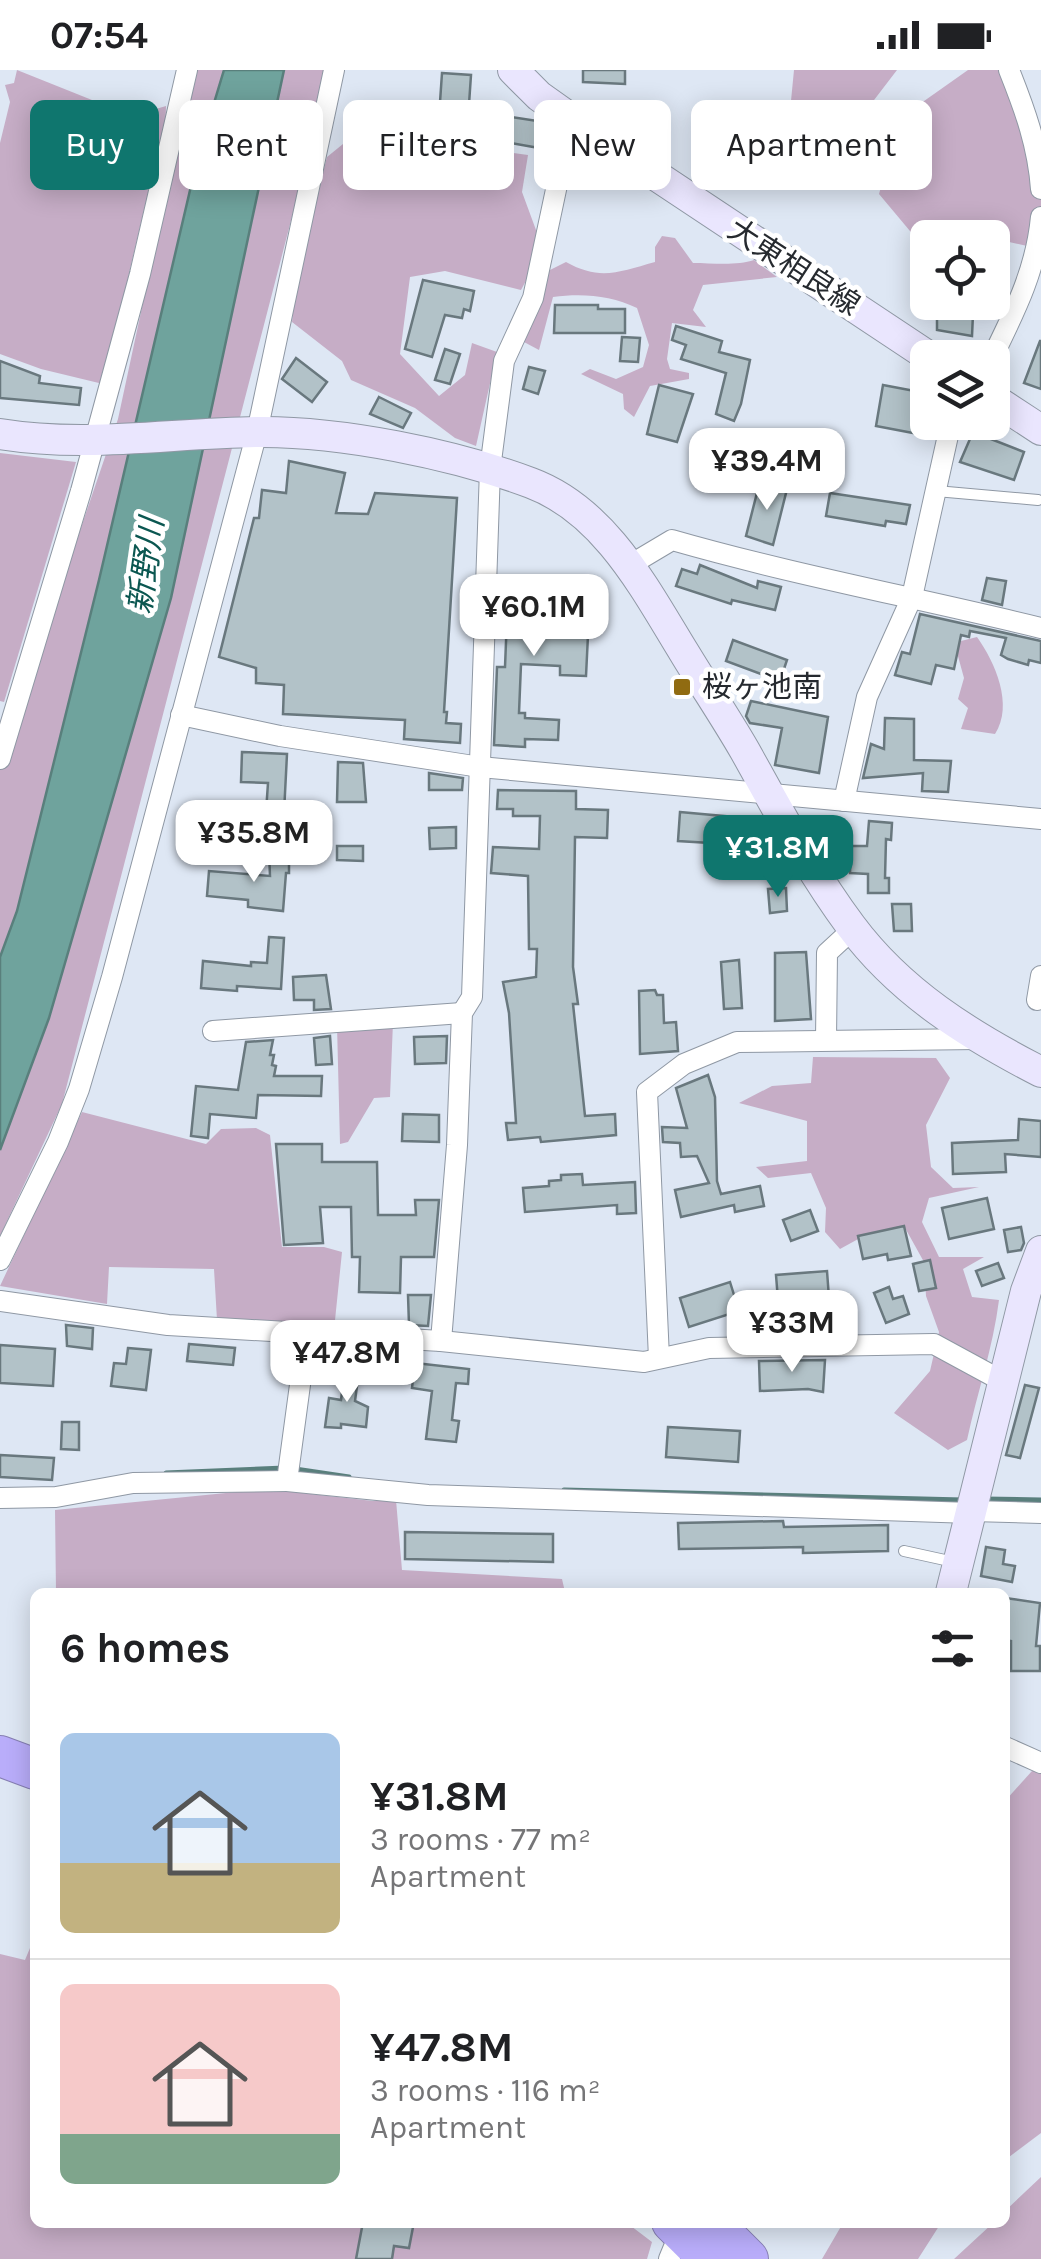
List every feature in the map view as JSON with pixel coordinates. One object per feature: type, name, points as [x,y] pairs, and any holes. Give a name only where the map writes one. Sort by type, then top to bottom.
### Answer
[{"type":"highway","points":[[0,1730],[30,1740]]},
{"type":"highway","points":[[0,1756],[30,1767]]},
{"type":"highway","points":[[683,2231],[709,2259]]},
{"type":"highway","points":[[683,2231],[748,2259]]},
{"type":"street","points":[[0,759],[101,440],[187,70]]},
{"type":"street","points":[[0,1260],[80,1089],[180,715],[334,70]]},
{"type":"street","name":"大東相良線","points":[[513,70],[544,100]]},
{"type":"street","points":[[1009,70],[1030,123],[1041,189]]},
{"type":"street","name":"大東相良線","points":[[671,186],[910,344]]},
{"type":"street","points":[[441,1341],[458,1144],[462,1013],[472,997],[490,469],[504,361],[533,298],[556,190]]},
{"type":"street","points":[[1001,340],[1027,285],[1038,250],[1041,218]]},
{"type":"street","points":[[1010,410],[1041,430]]},
{"type":"street","points":[[0,434],[101,440],[309,434],[388,446],[490,469],[537,485],[607,537],[630,566],[821,884],[853,929],[932,1006],[977,1039],[1041,1072]]},
{"type":"street","points":[[844,801],[868,697],[912,597],[946,440]]},
{"type":"street","points":[[630,566],[672,540],[762,566],[1041,628]]},
{"type":"street","points":[[180,715],[280,736],[480,767],[1041,819]]},
{"type":"street","points":[[826,1040],[827,953],[853,929]]},
{"type":"street","points":[[1038,1000],[1041,976]]},
{"type":"street","points":[[213,1031],[462,1013]]},
{"type":"street","points":[[658,1358],[646,1092],[684,1064],[737,1042],[977,1039]]},
{"type":"street","points":[[952,1588],[1004,1382],[1032,1305],[1041,1251]]},
{"type":"street","points":[[0,1302],[168,1325],[441,1341],[644,1362],[709,1348],[934,1344],[1004,1382]]},
{"type":"street","points":[[287,1481],[308,1333]]},
{"type":"street","points":[[0,1498],[56,1497],[133,1483],[287,1481],[428,1495],[1041,1513]]},
{"type":"street","points":[[1010,1750],[1041,1764]]},
{"type":"lane","points":[[935,490],[1038,500]]},
{"type":"lane","points":[[904,1551],[960,1563]]},
{"type":"shaded area","points":[[17,70],[92,100],[30,100],[30,190],[149,190],[103,384],[0,354],[0,143],[10,102],[5,85],[14,83]]},
{"type":"shaded area","points":[[193,70],[330,70],[322,100],[187,100]]},
{"type":"shaded area","points":[[794,70],[897,70],[874,100],[791,100]]},
{"type":"shaded area","points":[[968,70],[1006,70],[1041,155],[1041,249],[1010,242],[1010,220],[910,220],[910,231],[879,194],[880,190],[932,190],[932,100],[926,100]]},
{"type":"shaded area","points":[[166,106],[165,141],[159,153],[159,108]]},
{"type":"shaded area","points":[[179,135],[179,190],[299,190],[62,1104],[0,1236],[0,765],[118,419]]},
{"type":"shaded area","points":[[343,144],[343,190],[514,190],[514,153],[528,155],[522,192],[543,249],[521,290],[445,271],[410,277],[400,354],[439,396],[465,375],[472,343],[497,352],[476,446],[455,438],[415,408],[351,380],[342,361],[292,322],[296,279],[319,190],[323,190],[327,157]]},
{"type":"shaded area","points":[[662,236],[675,238],[693,263],[754,260],[777,277],[703,285],[693,310],[706,327],[672,323],[667,359],[670,369],[689,373],[689,379],[650,386],[634,417],[624,409],[623,394],[581,374],[590,369],[616,379],[643,367],[649,345],[637,308],[596,296],[553,297],[539,350],[524,342],[548,271],[566,262],[600,273],[655,262],[655,247]]},
{"type":"shaded area","points":[[0,453],[76,462],[4,702],[0,701]]},
{"type":"shaded area","points":[[977,637],[1000,684],[1003,710],[995,734],[961,729],[968,708],[958,699],[964,678],[956,649],[961,641]]},
{"type":"shaded area","points":[[393,1022],[390,1097],[374,1098],[348,1142],[340,1144],[337,1025]]},
{"type":"shaded area","points":[[813,1057],[936,1058],[950,1078],[926,1125],[931,1167],[953,1188],[979,1187],[929,1198],[922,1222],[939,1257],[984,1257],[963,1269],[972,1297],[999,1300],[967,1440],[948,1450],[894,1413],[930,1371],[939,1332],[926,1296],[924,1262],[904,1226],[860,1238],[840,1249],[825,1232],[826,1208],[811,1173],[768,1178],[756,1167],[807,1161],[807,1121],[739,1103],[772,1086],[811,1083]]},
{"type":"shaded area","points":[[82,1112],[206,1144],[221,1129],[256,1128],[270,1135],[282,1247],[324,1247],[342,1252],[334,1330],[217,1320],[214,1269],[109,1267],[107,1304],[0,1286]]},
{"type":"shaded area","points":[[267,1489],[396,1500],[402,1570],[562,1579],[564,1588],[56,1588],[55,1510]]},
{"type":"shaded area","points":[[1041,1761],[1041,2133],[1010,2156],[1010,1795]]},
{"type":"shaded area","points":[[30,1948],[30,2228],[634,2228],[652,2242],[647,2259],[0,2259],[0,1954],[25,1960]]},
{"type":"shaded area","points":[[1041,2177],[1041,2259],[954,2259],[988,2228],[1010,2228],[1010,2206]]},
{"type":"shaded area","points":[[840,2228],[938,2228],[918,2259],[822,2259]]},
{"type":"water","points":[[224,70],[284,70],[278,100],[215,100]]},
{"type":"water","name":"新野川","points":[[190,190],[258,190],[171,598],[49,1018],[0,1150],[0,957],[17,911]]},
{"type":"building","points":[[583,70],[625,70],[625,84],[583,82]]},
{"type":"building","points":[[442,73],[471,75],[469,100],[440,100]]},
{"type":"building","points":[[514,117],[534,120],[534,147],[514,144]]},
{"type":"building","points":[[423,280],[474,291],[470,311],[464,309],[462,318],[445,315],[432,357],[405,349]]},
{"type":"building","points":[[555,305],[625,309],[625,333],[554,333]]},
{"type":"building","points":[[937,320],[973,320],[972,336],[937,330]]},
{"type":"building","points":[[676,326],[722,341],[719,352],[750,360],[734,421],[716,414],[726,373],[681,359],[686,345],[672,340]]},
{"type":"building","points":[[622,337],[640,338],[638,362],[620,361]]},
{"type":"building","points":[[1041,341],[1041,389],[1024,383]]},
{"type":"building","points":[[445,349],[460,354],[450,384],[435,380]]},
{"type":"building","points":[[296,358],[327,382],[312,402],[282,379]]},
{"type":"building","points":[[0,361],[40,376],[39,383],[81,388],[79,405],[0,398]]},
{"type":"building","points":[[529,367],[545,371],[538,394],[523,389]]},
{"type":"building","points":[[659,385],[693,394],[677,442],[647,434]]},
{"type":"building","points":[[883,385],[910,390],[910,432],[876,426]]},
{"type":"building","points":[[379,397],[411,413],[403,428],[370,414]]},
{"type":"building","points":[[970,440],[993,440],[1024,452],[1014,480],[960,462]]},
{"type":"building","points":[[289,461],[345,473],[336,513],[368,514],[375,493],[457,498],[444,712],[446,723],[461,724],[460,743],[404,739],[405,720],[283,714],[284,685],[256,683],[256,668],[219,657],[254,518],[259,518],[262,490],[286,493]]},
{"type":"building","points":[[760,481],[787,489],[773,545],[746,536]]},
{"type":"building","points":[[830,493],[910,505],[906,524],[886,521],[885,526],[826,516]]},
{"type":"building","points":[[700,565],[757,588],[758,581],[781,587],[775,610],[732,600],[731,604],[676,586],[682,569],[697,574]]},
{"type":"building","points":[[987,578],[1006,581],[1002,605],[982,600]]},
{"type":"building","points":[[507,585],[569,594],[564,634],[588,635],[586,676],[560,675],[560,666],[521,664],[519,713],[525,713],[525,718],[559,720],[558,740],[525,739],[525,747],[494,745],[497,667],[505,667],[507,617],[503,616]]},
{"type":"building","points":[[920,614],[1041,641],[1041,663],[1029,660],[1028,665],[1008,659],[1001,655],[1006,638],[970,631],[969,637],[961,635],[954,669],[936,665],[931,684],[895,675],[902,652],[910,654]]},
{"type":"building","points":[[733,640],[787,660],[780,681],[726,661]]},
{"type":"building","points":[[751,701],[828,717],[819,773],[775,765],[782,728],[750,723],[746,716]]},
{"type":"building","points":[[885,718],[914,719],[914,760],[951,761],[948,792],[922,791],[923,773],[863,778],[871,744],[884,749]]},
{"type":"building","points":[[242,752],[287,754],[284,813],[266,812],[268,783],[241,782]]},
{"type":"building","points":[[338,762],[363,763],[366,802],[337,802]]},
{"type":"building","points":[[429,773],[463,778],[462,790],[429,790]]},
{"type":"building","points":[[498,790],[576,791],[576,809],[608,810],[607,838],[575,837],[573,967],[578,1004],[573,1004],[585,1116],[615,1114],[616,1135],[541,1142],[540,1137],[508,1140],[506,1123],[516,1123],[509,1013],[503,982],[536,977],[537,949],[529,949],[528,876],[491,873],[493,847],[539,849],[540,816],[513,816],[513,809],[497,809]]},
{"type":"building","points":[[680,812],[745,818],[743,845],[678,841]]},
{"type":"building","points":[[869,821],[892,823],[891,840],[886,839],[885,878],[889,878],[889,893],[868,893],[868,874],[850,873],[851,846],[867,846]]},
{"type":"building","points":[[456,827],[456,848],[430,849],[429,828]]},
{"type":"building","points":[[337,846],[363,846],[363,861],[337,860]]},
{"type":"building","points":[[269,852],[289,852],[283,911],[248,907],[248,900],[207,896],[209,871],[270,876]]},
{"type":"building","points":[[786,888],[787,911],[770,913],[768,889]]},
{"type":"building","points":[[892,904],[911,904],[912,931],[894,931]]},
{"type":"building","points":[[269,937],[284,938],[281,989],[201,988],[203,961],[251,966],[251,962],[267,963]]},
{"type":"building","points":[[806,952],[811,1019],[775,1021],[775,953]]},
{"type":"building","points":[[739,960],[742,1008],[724,1009],[721,962]]},
{"type":"building","points":[[326,975],[331,1009],[314,1010],[314,1000],[294,1000],[293,977]]},
{"type":"building","points":[[655,990],[657,995],[663,995],[664,1023],[676,1022],[678,1051],[640,1054],[639,991]]},
{"type":"building","points":[[330,1036],[332,1064],[316,1065],[314,1038]]},
{"type":"building","points":[[447,1036],[446,1063],[415,1064],[414,1037]]},
{"type":"building","points":[[273,1040],[270,1055],[274,1055],[274,1076],[322,1076],[321,1096],[258,1095],[256,1118],[210,1114],[208,1138],[191,1136],[196,1086],[238,1090],[246,1042]]},
{"type":"building","points":[[708,1075],[715,1097],[717,1181],[721,1194],[760,1186],[764,1206],[735,1212],[734,1205],[681,1217],[675,1190],[709,1183],[697,1156],[681,1157],[680,1143],[663,1142],[662,1127],[687,1128],[676,1088]]},
{"type":"building","points":[[403,1114],[439,1115],[439,1142],[402,1141]]},
{"type":"building","points":[[1019,1119],[1041,1121],[1041,1157],[1005,1154],[1006,1172],[953,1174],[952,1143],[1018,1140]]},
{"type":"building","points":[[276,1144],[322,1144],[322,1162],[377,1162],[378,1215],[416,1215],[415,1200],[439,1200],[434,1257],[401,1257],[400,1293],[359,1292],[360,1257],[352,1257],[351,1207],[320,1207],[323,1243],[284,1245]]},
{"type":"building","points":[[582,1174],[583,1185],[635,1182],[636,1213],[617,1214],[617,1205],[525,1212],[523,1188],[549,1186],[549,1181],[561,1180],[561,1175]]},
{"type":"building","points":[[987,1198],[994,1229],[949,1239],[942,1208]]},
{"type":"building","points":[[810,1210],[818,1231],[791,1241],[783,1220]]},
{"type":"building","points":[[904,1226],[911,1256],[888,1260],[887,1254],[863,1259],[858,1236]]},
{"type":"building","points":[[1021,1227],[1021,1250],[1008,1252],[1004,1230]]},
{"type":"building","points":[[930,1260],[936,1288],[919,1291],[913,1264]]},
{"type":"building","points":[[998,1263],[1004,1278],[982,1286],[976,1271]]},
{"type":"building","points":[[827,1271],[829,1298],[850,1296],[853,1332],[847,1332],[838,1313],[779,1313],[776,1275]]},
{"type":"building","points":[[730,1282],[739,1311],[689,1327],[680,1298]]},
{"type":"building","points":[[889,1287],[893,1299],[903,1296],[909,1314],[886,1323],[874,1293]]},
{"type":"building","points":[[408,1295],[431,1295],[428,1326],[409,1325]]},
{"type":"building","points":[[66,1325],[93,1328],[92,1349],[67,1346]]},
{"type":"building","points":[[189,1344],[235,1348],[233,1365],[187,1361]]},
{"type":"building","points":[[0,1345],[55,1349],[53,1386],[0,1383]]},
{"type":"building","points":[[128,1348],[151,1350],[146,1390],[111,1386],[114,1363],[126,1364]]},
{"type":"building","points":[[825,1360],[823,1392],[760,1391],[759,1361]]},
{"type":"building","points":[[415,1363],[469,1369],[468,1384],[456,1383],[452,1420],[459,1421],[456,1442],[426,1439],[432,1391],[412,1388]]},
{"type":"building","points":[[345,1369],[359,1371],[355,1401],[368,1407],[366,1427],[325,1427],[329,1398],[341,1400]]},
{"type":"building","points":[[1025,1385],[1039,1388],[1020,1458],[1006,1455]]},
{"type":"building","points":[[62,1422],[79,1422],[79,1450],[61,1449]]},
{"type":"building","points":[[668,1427],[740,1431],[738,1462],[666,1457]]},
{"type":"building","points":[[0,1455],[54,1458],[52,1480],[0,1477]]},
{"type":"building","points":[[783,1521],[784,1527],[888,1525],[888,1551],[803,1553],[803,1547],[679,1549],[678,1523]]},
{"type":"building","points":[[405,1532],[553,1534],[553,1562],[405,1559]]},
{"type":"building","points":[[986,1547],[1005,1550],[1003,1564],[1015,1566],[1012,1582],[981,1576]]},
{"type":"building","points":[[1010,1599],[1040,1603],[1036,1646],[1040,1646],[1040,1671],[1011,1671]]},
{"type":"building","points":[[362,2228],[413,2228],[409,2248],[394,2246],[392,2259],[356,2259]]},
{"type":"waterway","points":[[166,1473],[285,1468]]},
{"type":"waterway","points":[[295,1469],[349,1477]]},
{"type":"waterway","points":[[564,1490],[963,1500]]},
{"type":"waterway","points":[[984,1499],[1041,1500]]},
{"type":"place","name":"桜ヶ池南","points":[[682,687]]}]
